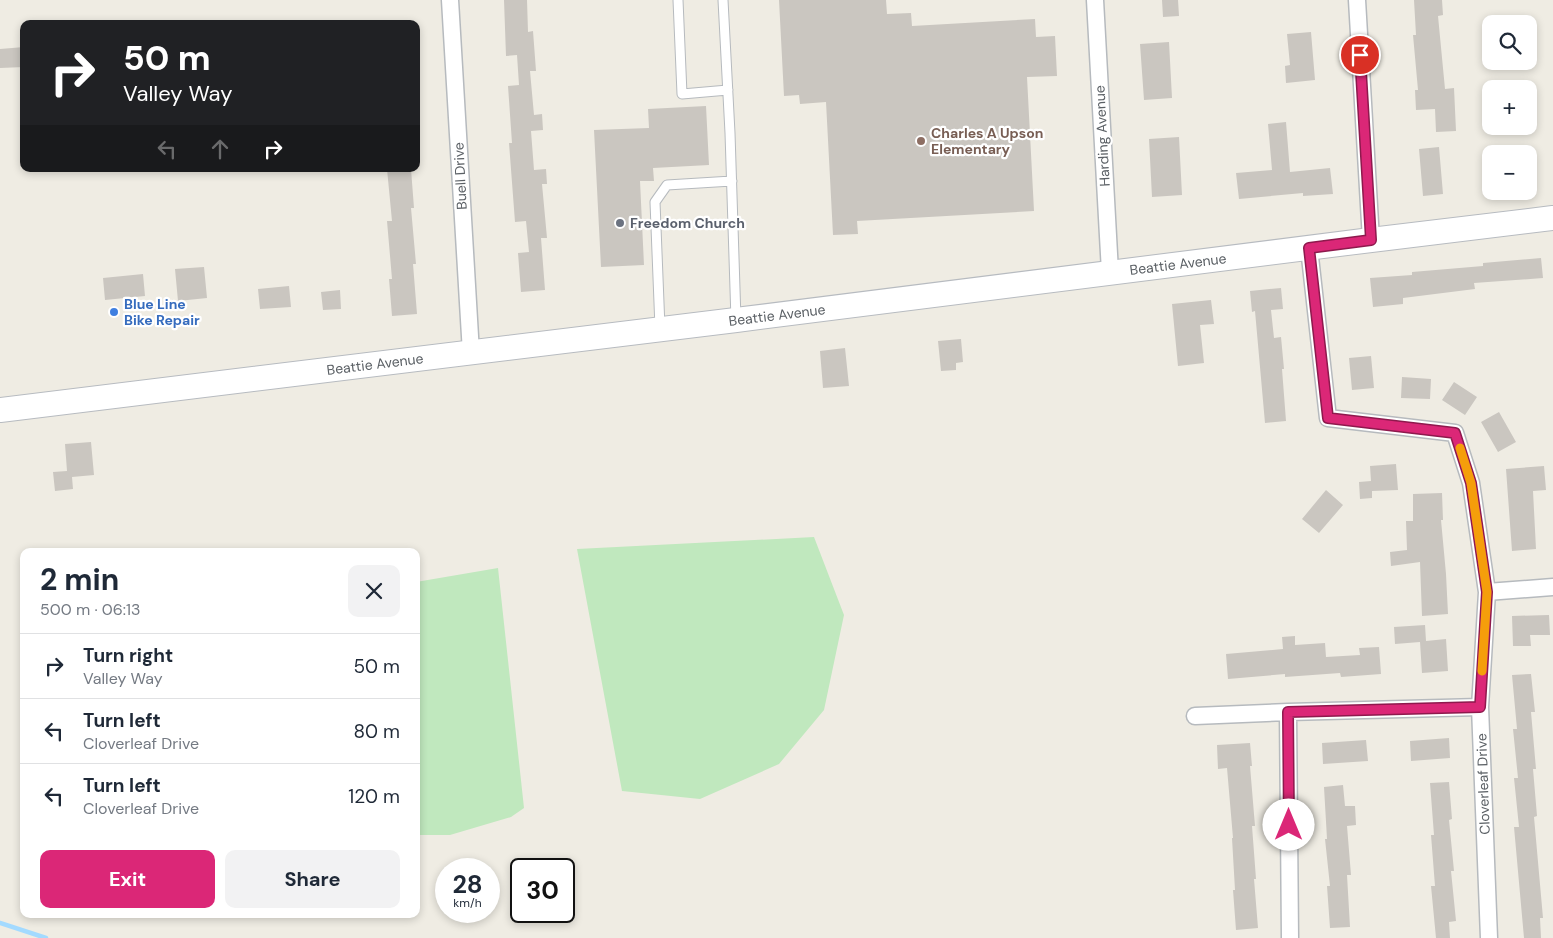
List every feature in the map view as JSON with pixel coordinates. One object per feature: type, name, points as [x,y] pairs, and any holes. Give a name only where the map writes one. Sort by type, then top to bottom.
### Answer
[{"type":"street","name":"Buell Drive","points":[[450,0],[470,352]]},
{"type":"street","name":"Harding Avenue","points":[[1095,0],[1110,272]]},
{"type":"street","points":[[1357,0],[1371,240]]},
{"type":"street","name":"Beattie Avenue","points":[[0,410],[1553,218]]},
{"type":"street","name":"Cloverleaf Drive","points":[[1309,248],[1328,418],[1455,433],[1471,483],[1487,592],[1480,707],[1489,938]]},
{"type":"street","points":[[1487,592],[1553,588]]},
{"type":"street","points":[[1195,716],[1480,707]]},
{"type":"street","points":[[1288,712],[1290,938]]},
{"type":"lane","points":[[678,0],[682,94],[728,90]]},
{"type":"lane","points":[[723,0],[732,181],[736,320]]},
{"type":"lane","points":[[660,329],[654,202],[667,185],[732,181]]},
{"type":"green space","points":[[814,537],[844,615],[824,710],[779,764],[700,799],[622,791],[577,549]]},
{"type":"green space","points":[[498,568],[524,808],[511,817],[450,835],[420,835],[420,581]]},
{"type":"building","points":[[504,0],[527,0],[528,32],[533,31],[536,71],[530,71],[534,115],[542,114],[543,130],[531,131],[534,170],[546,169],[547,184],[542,184],[547,238],[541,238],[545,290],[521,292],[518,253],[529,252],[526,221],[515,222],[509,143],[512,143],[508,86],[519,85],[517,55],[506,56]]},
{"type":"building","points":[[779,0],[886,0],[887,14],[911,13],[912,26],[1035,19],[1036,37],[1055,36],[1057,76],[1027,77],[1034,211],[857,221],[858,234],[833,235],[826,102],[800,104],[799,95],[784,96]]},
{"type":"building","points":[[1162,0],[1178,0],[1179,16],[1163,17]]},
{"type":"building","points":[[1414,0],[1442,0],[1443,15],[1438,16],[1445,89],[1454,88],[1456,131],[1436,132],[1435,109],[1416,110],[1415,90],[1418,90],[1413,35],[1416,35]]},
{"type":"building","points":[[1311,32],[1315,80],[1286,83],[1285,66],[1290,65],[1287,34]]},
{"type":"building","points":[[1169,42],[1172,98],[1144,100],[1140,44]]},
{"type":"building","points":[[20,47],[20,67],[0,68],[0,49]]},
{"type":"building","name":"Freedom Church","points":[[706,106],[709,165],[653,168],[654,181],[640,181],[644,265],[601,267],[594,130],[649,128],[648,109]]},
{"type":"building","points":[[1286,122],[1290,172],[1330,168],[1333,194],[1303,196],[1303,193],[1239,199],[1236,173],[1272,170],[1268,124]]},
{"type":"building","points":[[1179,137],[1182,195],[1152,197],[1149,139]]},
{"type":"building","points":[[1439,147],[1443,194],[1423,196],[1419,149]]},
{"type":"building","points":[[387,172],[411,172],[414,208],[411,208],[416,264],[413,264],[417,314],[392,316],[389,279],[392,279],[387,221],[392,221]]},
{"type":"building","points":[[1541,258],[1543,278],[1474,283],[1475,289],[1403,298],[1403,304],[1373,307],[1370,278],[1412,275],[1412,272],[1483,266],[1483,263]]},
{"type":"building","points":[[204,267],[207,298],[178,301],[175,269]]},
{"type":"building","points":[[143,274],[145,296],[105,300],[103,278]]},
{"type":"building","points":[[289,286],[291,307],[260,309],[258,289]]},
{"type":"building","points":[[1281,288],[1283,309],[1271,310],[1274,338],[1281,337],[1286,421],[1265,423],[1255,311],[1252,312],[1250,291]]},
{"type":"building","points":[[340,290],[341,309],[323,310],[321,292]]},
{"type":"building","points":[[1211,300],[1214,324],[1200,325],[1204,363],[1178,366],[1172,304]]},
{"type":"building","points":[[961,339],[963,362],[956,363],[956,370],[941,371],[938,341]]},
{"type":"building","points":[[845,348],[849,386],[823,388],[820,351]]},
{"type":"building","points":[[1371,356],[1374,388],[1352,390],[1349,358]]},
{"type":"building","points":[[1402,377],[1431,379],[1430,399],[1401,398]]},
{"type":"building","points":[[1454,382],[1477,397],[1465,415],[1442,400]]},
{"type":"building","points":[[1499,412],[1516,442],[1498,452],[1481,422]]},
{"type":"building","points":[[91,442],[94,475],[72,477],[73,489],[55,491],[53,472],[67,471],[65,444]]},
{"type":"building","points":[[1396,464],[1398,490],[1372,491],[1372,498],[1360,499],[1359,482],[1371,481],[1370,466]]},
{"type":"building","points":[[1544,466],[1546,490],[1533,491],[1536,549],[1512,551],[1506,469]]},
{"type":"building","points":[[1326,490],[1343,505],[1319,533],[1302,519]]},
{"type":"building","points":[[1442,493],[1443,520],[1441,520],[1448,614],[1422,616],[1420,562],[1391,566],[1390,552],[1407,550],[1406,521],[1413,521],[1413,494]]},
{"type":"building","points":[[1549,615],[1550,635],[1530,635],[1531,646],[1513,646],[1512,616]]},
{"type":"building","points":[[1425,625],[1426,641],[1446,639],[1448,671],[1422,673],[1420,642],[1395,644],[1394,627]]},
{"type":"building","points":[[1295,636],[1295,645],[1325,643],[1326,657],[1360,655],[1359,648],[1379,647],[1381,674],[1341,677],[1340,673],[1285,677],[1285,674],[1228,679],[1226,654],[1283,649],[1282,637]]},
{"type":"building","points":[[1531,674],[1535,712],[1531,712],[1536,769],[1533,769],[1537,816],[1534,817],[1543,918],[1540,918],[1541,938],[1524,938],[1514,827],[1519,827],[1514,778],[1518,778],[1513,729],[1517,729],[1512,675]]},
{"type":"building","points":[[1449,738],[1450,758],[1411,761],[1410,741]]},
{"type":"building","points":[[1366,740],[1368,761],[1323,764],[1322,743]]},
{"type":"building","points":[[1250,743],[1255,826],[1252,826],[1256,879],[1254,879],[1258,928],[1236,930],[1233,890],[1235,890],[1233,838],[1227,768],[1218,769],[1217,745]]},
{"type":"building","points":[[1449,782],[1452,819],[1449,820],[1454,871],[1451,871],[1456,921],[1449,922],[1450,938],[1436,938],[1431,886],[1435,886],[1431,835],[1434,835],[1430,783]]},
{"type":"building","points":[[1343,785],[1345,806],[1355,806],[1356,825],[1347,826],[1351,875],[1347,875],[1350,927],[1330,928],[1327,886],[1330,886],[1325,839],[1327,839],[1324,787]]},
{"type":"waterway","points":[[0,923],[46,938]]},
{"type":"slow traffic","points":[[1460,448],[1471,483],[1487,592],[1482,671]]},
{"type":"place","name":"Charles A Upson Elementary","points":[[921,141]]},
{"type":"place","name":"Freedom Church","points":[[620,223]]},
{"type":"place","name":"Blue Line Bike Repair","points":[[114,312]]},
{"type":"route","points":[[1289,825],[1288,712],[1480,707],[1487,592],[1471,483],[1455,433],[1328,418],[1309,248],[1371,240],[1360,55]]}]
